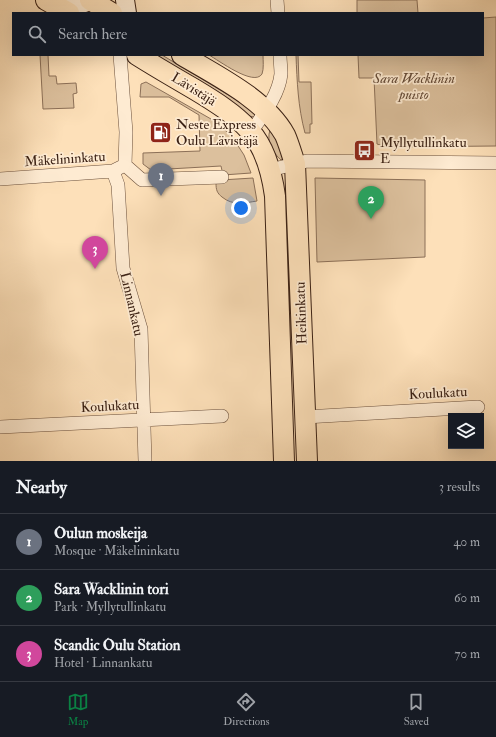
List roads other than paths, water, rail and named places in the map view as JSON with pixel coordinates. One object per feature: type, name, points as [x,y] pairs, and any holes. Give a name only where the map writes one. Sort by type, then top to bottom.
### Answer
[{"type":"main road","points":[[58,7],[76,6],[92,0],[110,12]]},
{"type":"main road","points":[[125,0],[127,12]]},
{"type":"main road","name":"Lävistäjä","points":[[139,56],[234,115],[251,132],[266,157],[270,170]]},
{"type":"main road","name":"Lävistäjä","points":[[184,56],[267,110],[286,137],[295,164]]},
{"type":"main road","name":"Heikinkatu","points":[[295,164],[307,461]]},
{"type":"main road","name":"Heikinkatu","points":[[270,170],[275,196],[284,461]]},
{"type":"street","points":[[277,0],[278,12]]},
{"type":"street","name":"Linnankatu","points":[[120,56],[126,132],[119,168],[118,185],[123,268],[141,328],[145,461]]},
{"type":"street","points":[[251,132],[267,110],[274,97],[281,74],[280,56]]},
{"type":"street","points":[[270,170],[307,161],[496,163]]},
{"type":"street","name":"Mäkelininkatu","points":[[0,179],[119,168],[142,180],[222,177]]},
{"type":"street","name":"Koulukatu","points":[[305,417],[478,407]]},
{"type":"street","name":"Koulukatu","points":[[0,427],[222,416]]},
{"type":"place","name":"Neste Express Oulu Lävistäjä","points":[[160,132]]},
{"type":"place","name":"Myllytullinkatu E","points":[[364,150]]},
{"type":"place","name":"Oulun moskeija","points":[[161,196]]},
{"type":"place","name":"Sara Wacklinin tori","points":[[371,219]]},
{"type":"place","name":"Scandic Oulu Station","points":[[95,269]]},
{"type":"park label","name":"Sara Wacklinin puisto","points":[[414,86]]}]
